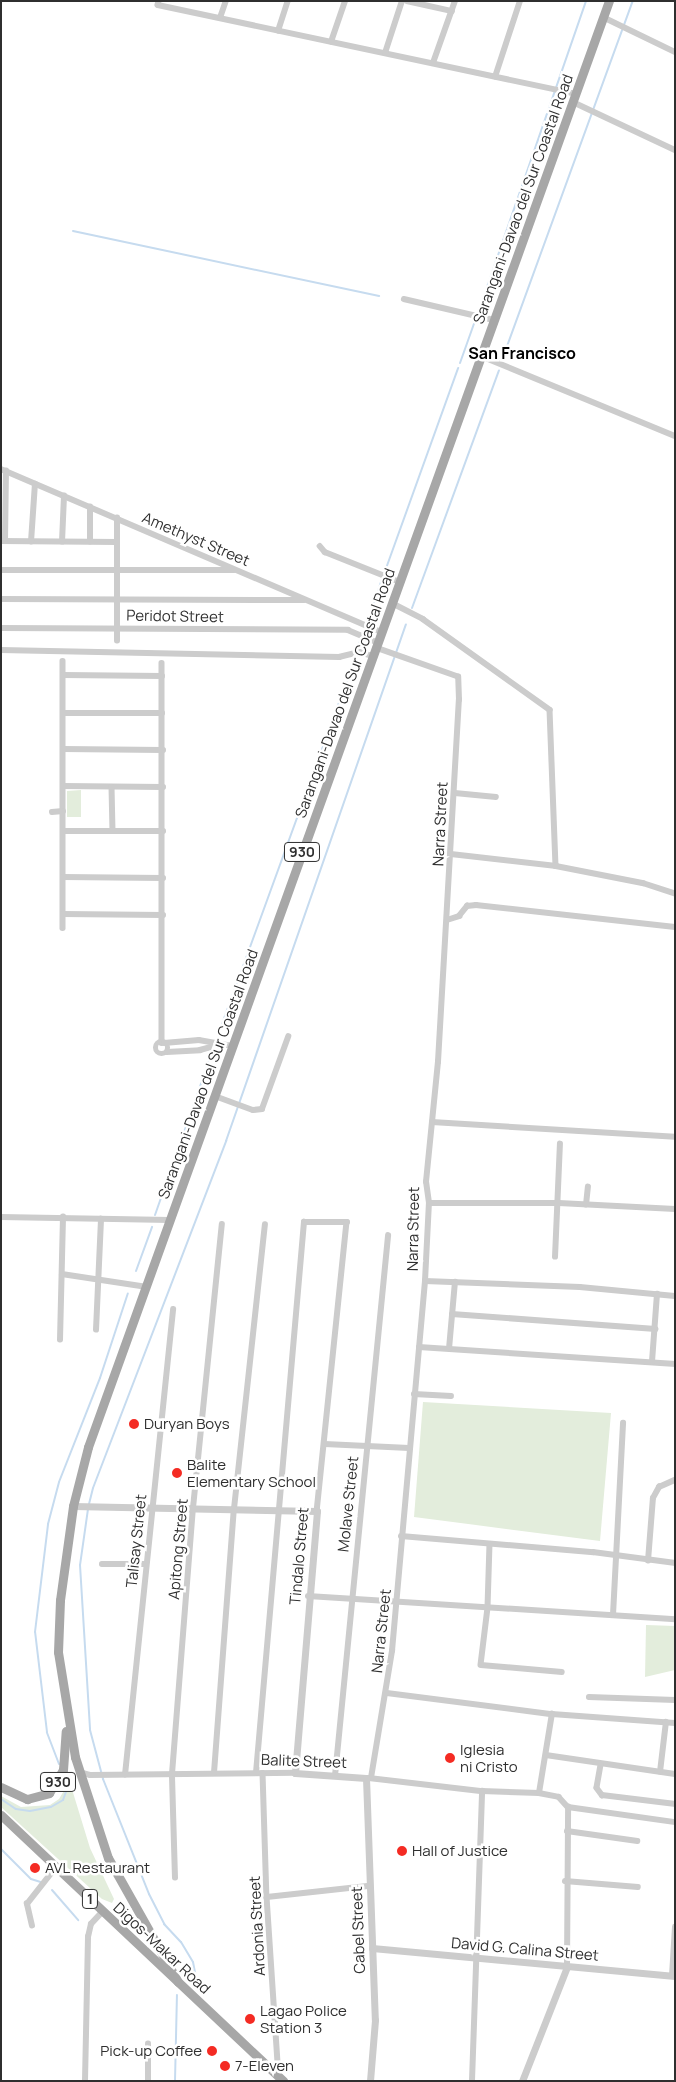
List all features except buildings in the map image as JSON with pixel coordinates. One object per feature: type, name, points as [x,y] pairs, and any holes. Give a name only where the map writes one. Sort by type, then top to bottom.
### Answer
[{"type":"main road","name":"Sarangani-Davao del Sur Coastal Road","points":[[178,1982],[116,1877],[96,1829],[79,1772],[67,1716],[58,1626],[64,1554],[73,1506],[88,1447],[609,1]]},
{"type":"main road","name":"Sarangani-Davao del Sur Coastal Road","points":[[1,1787],[31,1799],[43,1797],[55,1788],[65,1760],[67,1716]]},
{"type":"main road","name":"Digos-Makar Road","points":[[1,1815],[281,2079]]},
{"type":"street","points":[[159,1],[158,5],[433,63],[574,98],[675,150]]},
{"type":"street","points":[[220,18],[226,1]]},
{"type":"street","points":[[278,31],[288,1]]},
{"type":"street","points":[[331,42],[345,1]]},
{"type":"street","points":[[385,53],[402,1]]},
{"type":"street","points":[[407,1],[452,11]]},
{"type":"street","points":[[433,63],[455,1]]},
{"type":"street","points":[[494,77],[520,1]]},
{"type":"street","points":[[603,17],[675,52]]},
{"type":"street","points":[[404,299],[494,320]]},
{"type":"street","points":[[481,356],[675,436]]},
{"type":"street","points":[[4,470],[3,542],[117,542]]},
{"type":"street","name":"Amethyst Street","points":[[4,470],[382,632]]},
{"type":"street","points":[[31,542],[35,484]]},
{"type":"street","points":[[62,542],[64,496]]},
{"type":"street","points":[[90,507],[90,542]]},
{"type":"street","points":[[117,518],[117,641]]},
{"type":"street","points":[[320,546],[325,552],[400,582]]},
{"type":"street","points":[[1,570],[236,570]]},
{"type":"street","points":[[1,599],[306,600]]},
{"type":"street","points":[[392,603],[423,619],[550,710],[556,866]]},
{"type":"street","points":[[352,620],[348,630],[376,649]]},
{"type":"street","name":"Peridot Street","points":[[1,628],[348,630]]},
{"type":"street","points":[[1,650],[339,657],[376,649]]},
{"type":"street","name":"Narra Street","points":[[369,1778],[387,1694],[425,1281],[429,1203],[426,1182],[447,920],[455,793],[458,677],[376,649]]},
{"type":"street","points":[[63,661],[63,928]]},
{"type":"street","points":[[162,663],[164,1055]]},
{"type":"street","points":[[63,675],[162,676]]},
{"type":"street","points":[[63,713],[162,713]]},
{"type":"street","points":[[63,749],[163,750]]},
{"type":"street","points":[[63,786],[163,787]]},
{"type":"street","points":[[112,787],[113,831]]},
{"type":"street","points":[[455,793],[496,797]]},
{"type":"street","points":[[52,812],[63,811]]},
{"type":"street","points":[[63,831],[163,832]]},
{"type":"street","points":[[451,854],[556,866],[643,883],[674,893]]},
{"type":"street","points":[[63,877],[163,878]]},
{"type":"street","points":[[447,920],[459,916],[467,906],[476,905],[675,927]]},
{"type":"street","points":[[63,914],[163,915]]},
{"type":"street","points":[[215,1096],[256,1110],[264,1108],[288,1037]]},
{"type":"street","points":[[220,1045],[164,1055],[156,1048],[163,1043],[199,1040],[233,1046]]},
{"type":"street","points":[[432,1122],[675,1137]]},
{"type":"street","points":[[555,1257],[559,1203],[560,1144]]},
{"type":"street","points":[[586,1205],[588,1187]]},
{"type":"street","points":[[429,1203],[559,1203],[675,1209]]},
{"type":"street","points":[[1,1217],[170,1220]]},
{"type":"street","points":[[60,1340],[63,1217]]},
{"type":"street","points":[[96,1330],[96,1278],[101,1219]]},
{"type":"street","name":"Tindalo Street","points":[[279,1510],[304,1222],[347,1222],[325,1444],[316,1511],[295,1773]]},
{"type":"street","name":"Apitong Street","points":[[175,1878],[172,1774],[193,1508],[222,1224]]},
{"type":"street","points":[[214,1773],[234,1509],[265,1225]]},
{"type":"street","name":"Molave Street","points":[[335,1776],[388,1236]]},
{"type":"street","points":[[62,1274],[147,1287]]},
{"type":"street","points":[[425,1281],[675,1296]]},
{"type":"street","points":[[449,1349],[455,1282]]},
{"type":"street","points":[[652,1362],[658,1294]]},
{"type":"street","name":"Talisay Street","points":[[125,1775],[173,1309]]},
{"type":"street","points":[[452,1314],[655,1329]]},
{"type":"street","points":[[419,1347],[675,1364]]},
{"type":"street","points":[[414,1394],[451,1396]]},
{"type":"street","points":[[613,1615],[622,1422]]},
{"type":"street","points":[[325,1444],[409,1448]]},
{"type":"street","points":[[648,1561],[655,1492],[675,1480]]},
{"type":"street","points":[[73,1506],[316,1511]]},
{"type":"street","points":[[256,1773],[279,1510]]},
{"type":"street","points":[[401,1536],[594,1552],[616,1558],[675,1563]]},
{"type":"street","points":[[490,1544],[488,1608],[481,1665],[562,1672]]},
{"type":"street","points":[[102,1564],[146,1564]]},
{"type":"street","points":[[308,1596],[675,1620]]},
{"type":"street","points":[[387,1694],[552,1714],[675,1723]]},
{"type":"street","points":[[589,1697],[675,1700]]},
{"type":"street","points":[[540,1793],[552,1714]]},
{"type":"street","points":[[660,1772],[666,1722]]},
{"type":"street","points":[[546,1755],[601,1765],[675,1774]]},
{"type":"street","points":[[601,1765],[597,1788],[602,1795],[675,1804]]},
{"type":"street","name":"Balite Street","points":[[79,1772],[102,1775],[295,1773],[369,1778],[482,1790],[540,1793],[559,1797],[568,1807]]},
{"type":"street","name":"Ardonia Street","points":[[263,1774],[267,1898],[281,2079]]},
{"type":"street","name":"Cabel Street","points":[[369,1778],[370,1886],[375,2020],[370,2081]]},
{"type":"street","points":[[472,2081],[478,1959],[482,1790]]},
{"type":"street","points":[[522,2081],[567,1967],[565,1881],[568,1807],[675,1822]]},
{"type":"street","points":[[567,1831],[637,1841]]},
{"type":"street","points":[[32,1926],[28,1904],[56,1867]]},
{"type":"street","points":[[565,1881],[638,1888]]},
{"type":"street","points":[[267,1898],[370,1886]]},
{"type":"street","points":[[85,2081],[88,1937],[92,1924],[103,1911]]},
{"type":"street","points":[[673,1976],[675,1927]]},
{"type":"street","name":"David G. Calina Street","points":[[372,1948],[673,1976]]},
{"type":"street","points":[[148,2044],[148,2081]]},
{"type":"green space","points":[[81,790],[81,817],[67,817],[67,791]]},
{"type":"green space","points":[[423,1402],[611,1413],[600,1541],[414,1517]]},
{"type":"green space","points":[[646,1625],[675,1626],[675,1670],[645,1677]]},
{"type":"green space","points":[[68,1784],[71,1786],[90,1848],[114,1899],[112,1903],[102,1899],[1,1807],[1,1796],[21,1807],[50,1805],[59,1799]]},
{"type":"waterway","points":[[478,313],[586,1]]},
{"type":"waterway","points":[[502,360],[633,1]]},
{"type":"waterway","points":[[73,231],[379,296]]},
{"type":"waterway","points":[[460,363],[476,318]]},
{"type":"waterway","points":[[384,574],[458,368]]},
{"type":"waterway","points":[[412,608],[499,370]]},
{"type":"waterway","points":[[367,623],[382,579]]},
{"type":"waterway","points":[[89,1504],[93,1488],[226,1141],[406,624]]},
{"type":"waterway","points":[[358,648],[360,641]]},
{"type":"waterway","points":[[218,1035],[356,655]]},
{"type":"waterway","points":[[155,1215],[211,1055]]},
{"type":"waterway","points":[[136,1271],[152,1227]]},
{"type":"waterway","points":[[59,1764],[47,1732],[35,1632],[48,1524],[59,1482],[100,1378],[128,1293]]},
{"type":"waterway","points":[[88,1509],[80,1565],[90,1730],[103,1779],[149,1894],[164,1924],[181,1942],[193,1962],[196,1978]]},
{"type":"waterway","points":[[1,1799],[16,1809],[30,1811],[51,1807],[63,1800],[68,1786],[66,1780]]},
{"type":"waterway","points":[[1,1849],[31,1879],[41,1882]]},
{"type":"waterway","points":[[52,1890],[78,1920]]},
{"type":"waterway","points":[[175,2081],[177,1995]]},
{"type":"place","name":"Duryan Boys","points":[[134,1424]]},
{"type":"place","name":"Balite Elementary School","points":[[177,1473]]},
{"type":"place","name":"Iglesia ni Cristo","points":[[450,1758]]},
{"type":"place","name":"Hall of Justice","points":[[402,1851]]},
{"type":"place","name":"AVL Restaurant","points":[[35,1868]]},
{"type":"place","name":"Lagao Police Station 3","points":[[250,2019]]},
{"type":"place","name":"Pick-up Coffee","points":[[212,2051]]},
{"type":"place","name":"7-Eleven","points":[[225,2066]]},
{"type":"district","name":"San Francisco","points":[[522,353]]}]
